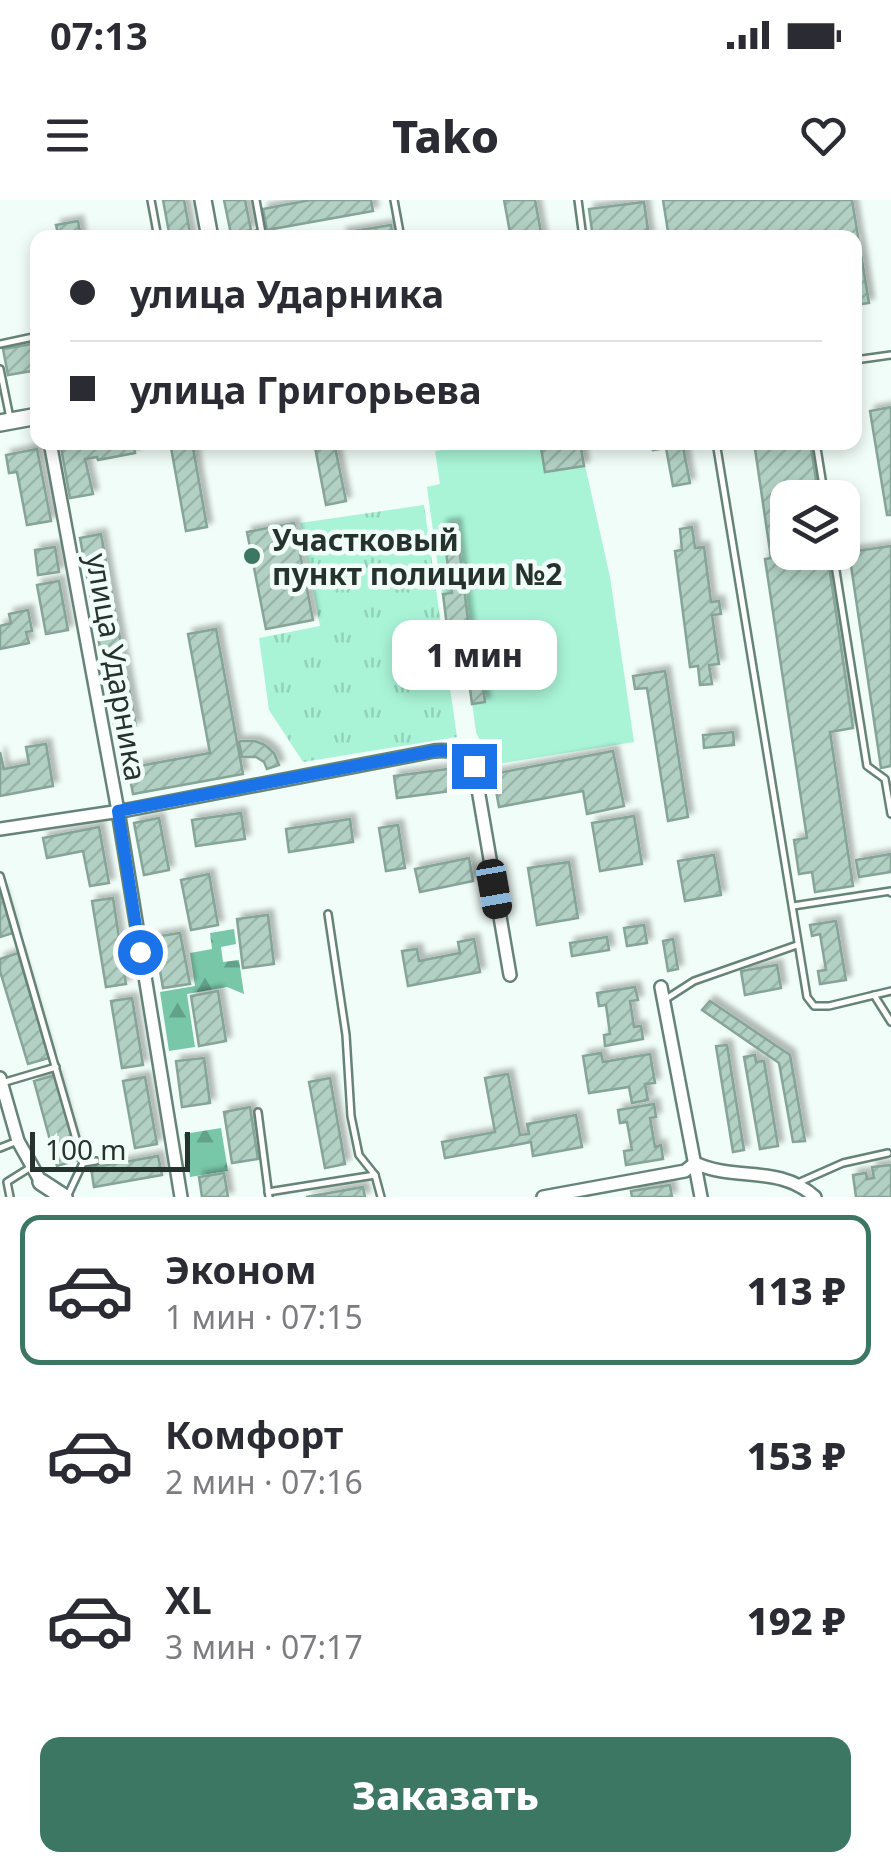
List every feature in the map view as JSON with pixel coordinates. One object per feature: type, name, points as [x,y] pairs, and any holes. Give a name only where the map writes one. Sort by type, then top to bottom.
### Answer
[{"type":"street","points":[[202,200],[208,230]]},
{"type":"street","points":[[5,422],[30,417]]},
{"type":"street","name":"улица Ударника","points":[[51,450],[118,811],[182,1197]]},
{"type":"street","points":[[0,829],[118,811],[434,751],[456,752],[474,766],[510,974]]},
{"type":"street","points":[[660,987],[702,1197]]},
{"type":"street","points":[[1,1081],[5,1116],[31,1167],[44,1189],[66,1197]]},
{"type":"street","points":[[695,1163],[711,1170],[758,1173],[798,1184],[815,1197]]},
{"type":"street","points":[[544,1197],[686,1171],[695,1163]]},
{"type":"lane","points":[[151,200],[157,230]]},
{"type":"lane","points":[[256,200],[261,230]]},
{"type":"lane","points":[[394,200],[400,230]]},
{"type":"lane","points":[[578,200],[581,230]]},
{"type":"lane","points":[[0,344],[30,338]]},
{"type":"lane","points":[[862,359],[891,354]]},
{"type":"lane","points":[[0,369],[5,422]]},
{"type":"lane","points":[[717,450],[807,997],[814,1006],[829,1006],[891,992]]},
{"type":"lane","points":[[817,450],[822,480]]},
{"type":"lane","points":[[837,570],[867,766],[884,779],[891,814]]},
{"type":"lane","points":[[0,876],[83,1163],[66,1197]]},
{"type":"lane","points":[[791,906],[891,891]]},
{"type":"lane","points":[[328,914],[359,1155],[375,1175],[381,1197]]},
{"type":"lane","points":[[663,1001],[694,981],[798,945]]},
{"type":"lane","points":[[874,996],[891,1022]]},
{"type":"lane","points":[[1,1081],[56,1067]]},
{"type":"lane","points":[[258,1112],[269,1194],[375,1175]]},
{"type":"lane","points":[[0,1148],[18,1141]]},
{"type":"lane","points":[[798,1184],[843,1163],[888,1152]]},
{"type":"lane","points":[[83,1163],[96,1161]]},
{"type":"lane","points":[[10,1197],[3,1183],[31,1167]]},
{"type":"green space","points":[[582,450],[610,577],[634,742],[491,765],[476,732],[468,674],[453,675],[427,487],[440,484],[435,451]]},
{"type":"green space","points":[[424,505],[457,737],[303,762],[269,710],[259,638],[320,626],[300,523]]},
{"type":"green space","points":[[234,929],[236,944],[221,947],[223,962],[239,960],[244,994],[227,987],[187,994],[195,1047],[169,1051],[160,992],[195,986],[190,953],[212,949],[210,933]]},
{"type":"green space","points":[[221,1128],[228,1171],[190,1177],[184,1134]]},
{"type":"building","points":[[163,200],[184,200],[190,230],[169,230]]},
{"type":"building","points":[[224,200],[245,200],[251,230],[230,230]]},
{"type":"building","points":[[310,200],[371,200],[373,211],[267,230],[263,209]]},
{"type":"building","points":[[504,200],[535,200],[541,230],[510,230]]},
{"type":"building","points":[[663,200],[852,200],[857,230],[668,230]]},
{"type":"building","points":[[644,202],[648,230],[592,230],[589,209]]},
{"type":"building","points":[[78,221],[80,230],[57,230],[56,225]]},
{"type":"building","points":[[391,225],[392,230],[360,230]]},
{"type":"building","points":[[862,261],[869,303],[862,304]]},
{"type":"building","points":[[30,344],[30,371],[8,375],[3,349]]},
{"type":"building","points":[[891,407],[891,515],[887,515],[870,411]]},
{"type":"building","points":[[37,450],[51,521],[27,525],[17,472],[9,473],[6,455]]},
{"type":"building","points":[[61,450],[134,450],[135,453],[98,460],[85,459],[93,494],[70,498]]},
{"type":"building","points":[[171,450],[193,450],[207,527],[186,531]]},
{"type":"building","points":[[316,450],[336,450],[346,501],[326,505]]},
{"type":"building","points":[[541,450],[581,450],[584,466],[545,472]]},
{"type":"building","points":[[666,450],[684,450],[690,483],[673,486]]},
{"type":"building","points":[[755,450],[811,450],[816,480],[770,480],[770,551]]},
{"type":"building","points":[[294,523],[313,620],[266,629],[247,532]]},
{"type":"building","points":[[456,523],[474,669],[480,668],[485,702],[472,704],[468,673],[453,675],[443,594],[452,593],[442,525]]},
{"type":"building","points":[[692,527],[695,548],[704,547],[711,602],[719,601],[721,614],[712,615],[719,664],[709,665],[712,684],[700,685],[698,666],[690,667],[675,551],[682,550],[680,529]]},
{"type":"building","points":[[101,534],[136,726],[115,730],[80,538]]},
{"type":"building","points":[[891,546],[891,766],[881,768],[852,570],[860,570],[860,550]]},
{"type":"building","points":[[55,547],[59,572],[38,575],[35,550]]},
{"type":"building","points":[[770,558],[770,570],[830,570],[853,728],[830,732],[853,886],[815,892],[812,872],[799,874],[794,840],[807,838],[765,559]]},
{"type":"building","points":[[59,581],[68,630],[46,634],[37,585]]},
{"type":"building","points":[[28,610],[32,631],[26,632],[29,643],[0,649],[0,626],[11,623],[9,614]]},
{"type":"building","points":[[216,629],[243,774],[133,794],[128,768],[210,753],[188,634]]},
{"type":"building","points":[[665,671],[688,817],[668,821],[647,688],[635,689],[633,676]]},
{"type":"building","points":[[733,732],[734,745],[704,748],[703,735]]},
{"type":"building","points":[[241,741],[265,745],[279,765],[267,769],[256,757],[242,757]]},
{"type":"building","points":[[46,744],[53,786],[0,796],[0,752],[4,769],[29,764],[26,747]]},
{"type":"building","points":[[613,751],[624,806],[587,814],[583,791],[499,807],[493,774]]},
{"type":"building","points":[[456,768],[459,790],[397,798],[394,776]]},
{"type":"building","points":[[241,813],[245,839],[196,846],[192,820]]},
{"type":"building","points":[[634,816],[642,864],[600,871],[592,823]]},
{"type":"building","points":[[159,818],[169,870],[144,875],[134,823]]},
{"type":"building","points":[[350,819],[353,842],[289,852],[286,829]]},
{"type":"building","points":[[398,825],[405,868],[386,871],[379,828]]},
{"type":"building","points":[[99,827],[109,883],[90,886],[83,851],[47,858],[43,838]]},
{"type":"building","points":[[891,854],[891,872],[859,877],[856,860]]},
{"type":"building","points":[[714,855],[721,895],[685,901],[678,861]]},
{"type":"building","points":[[469,858],[473,881],[420,892],[415,869]]},
{"type":"building","points":[[569,862],[578,918],[537,925],[528,868]]},
{"type":"building","points":[[209,874],[218,925],[191,930],[181,880]]},
{"type":"building","points":[[0,889],[13,933],[0,937]]},
{"type":"building","points":[[113,898],[126,984],[106,987],[92,901]]},
{"type":"building","points":[[268,915],[274,964],[243,968],[237,919]]},
{"type":"building","points":[[836,921],[846,980],[820,984],[818,971],[826,970],[820,934],[812,936],[810,925]]},
{"type":"building","points":[[644,925],[647,943],[627,946],[624,928]]},
{"type":"building","points":[[180,933],[190,984],[163,988],[154,937]]},
{"type":"building","points":[[607,937],[609,950],[572,956],[570,943]]},
{"type":"building","points":[[474,939],[480,972],[408,986],[402,951],[417,949],[419,961],[460,953],[458,942]]},
{"type":"building","points":[[673,939],[678,969],[668,971],[663,941]]},
{"type":"building","points":[[18,953],[49,1058],[28,1064],[0,971],[0,959]]},
{"type":"building","points":[[777,965],[781,988],[745,995],[741,971]]},
{"type":"building","points":[[635,987],[638,1000],[630,1001],[634,1027],[641,1026],[643,1039],[605,1046],[604,1035],[610,1034],[606,1005],[599,1006],[597,993]]},
{"type":"building","points":[[218,991],[226,1041],[199,1046],[191,996]]},
{"type":"building","points":[[132,998],[143,1065],[122,1068],[111,1001]]},
{"type":"building","points":[[710,1001],[790,1055],[805,1141],[793,1142],[779,1063],[702,1010]]},
{"type":"building","points":[[727,1045],[744,1150],[733,1152],[716,1046]]},
{"type":"building","points":[[601,1053],[603,1062],[650,1054],[655,1083],[645,1084],[648,1100],[632,1103],[629,1087],[589,1093],[583,1056]]},
{"type":"building","points":[[755,1055],[756,1062],[764,1061],[778,1146],[760,1149],[744,1057]]},
{"type":"building","points":[[204,1058],[210,1103],[182,1107],[176,1061]]},
{"type":"building","points":[[508,1074],[520,1135],[529,1134],[527,1124],[576,1115],[582,1147],[533,1156],[531,1142],[445,1158],[442,1142],[495,1132],[485,1078]]},
{"type":"building","points":[[55,1075],[78,1160],[57,1166],[34,1081]]},
{"type":"building","points":[[145,1077],[157,1144],[135,1148],[123,1081]]},
{"type":"building","points":[[330,1078],[345,1164],[325,1168],[309,1082]]},
{"type":"building","points":[[654,1104],[656,1117],[650,1118],[655,1147],[661,1145],[663,1159],[626,1165],[624,1151],[632,1150],[627,1122],[620,1123],[618,1110]]},
{"type":"building","points":[[250,1107],[258,1159],[232,1163],[224,1112]]},
{"type":"building","points":[[158,1156],[162,1175],[94,1187],[91,1168]]},
{"type":"building","points":[[891,1165],[891,1197],[856,1197],[853,1175],[866,1173],[867,1179],[874,1178],[872,1167]]},
{"type":"building","points":[[224,1173],[228,1197],[202,1197],[199,1177]]},
{"type":"building","points":[[670,1185],[672,1197],[632,1197],[631,1191]]},
{"type":"building","points":[[363,1187],[365,1197],[306,1197]]},
{"type":"place","name":"Участковый пункт полиции №2","points":[[252,556]]},
{"type":"route","points":[[140,952],[118,811],[434,751],[456,752],[474,766]]}]
